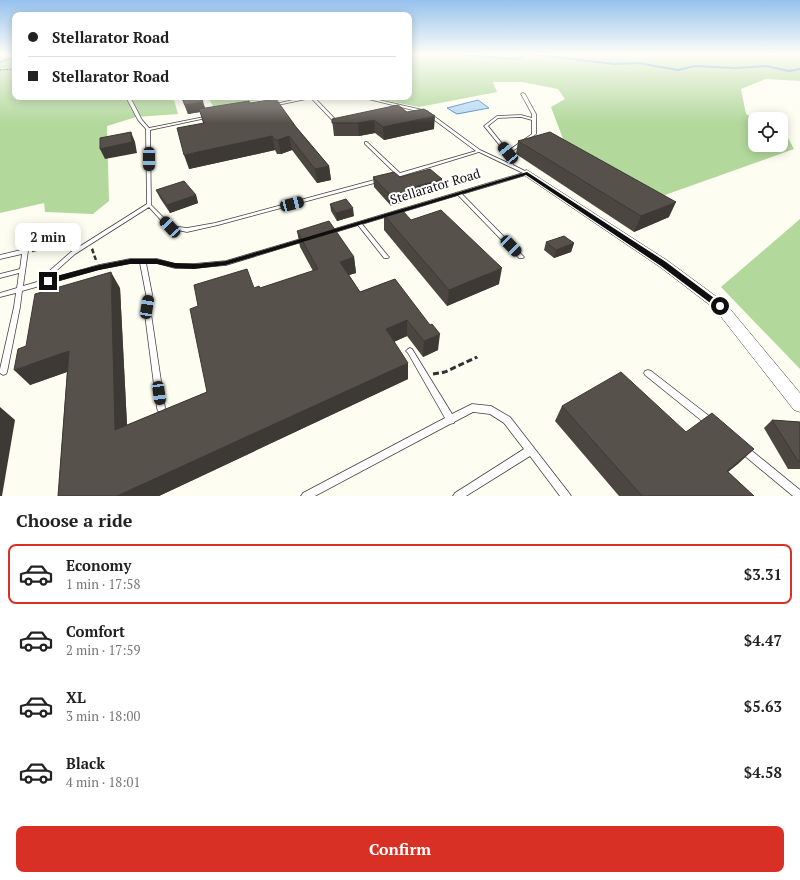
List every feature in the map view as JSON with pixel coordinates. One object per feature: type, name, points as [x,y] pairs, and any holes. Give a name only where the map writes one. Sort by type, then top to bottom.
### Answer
[{"type":"street","points":[[527,173],[664,264],[720,306],[800,405]]},
{"type":"lane","points":[[508,153],[534,134],[534,114],[523,94]]},
{"type":"lane","points":[[130,100],[140,120],[148,129],[149,205],[170,227],[186,230],[216,224],[399,175],[479,151]]},
{"type":"lane","points":[[265,106],[296,100]]},
{"type":"lane","points":[[315,100],[335,121],[342,119]]},
{"type":"lane","points":[[375,100],[426,112],[479,151],[527,173]]},
{"type":"lane","points":[[385,109],[400,106]]},
{"type":"lane","points":[[148,129],[218,115]]},
{"type":"lane","points":[[511,166],[508,153],[486,126],[497,117],[521,116],[534,118]]},
{"type":"lane","points":[[366,143],[399,175]]},
{"type":"lane","name":"Stellarator Road","points":[[321,234],[527,173]]},
{"type":"lane","points":[[460,193],[521,256]]},
{"type":"lane","points":[[38,284],[73,253],[149,205]]},
{"type":"lane","points":[[359,223],[386,258]]},
{"type":"lane","points":[[0,295],[99,267],[130,261],[157,261],[175,266],[226,263],[314,236]]},
{"type":"lane","points":[[0,257],[25,251],[19,289],[18,307],[3,372]]},
{"type":"lane","points":[[143,261],[149,294],[147,307],[161,408]]},
{"type":"lane","points":[[0,276],[22,270]]},
{"type":"lane","points":[[410,351],[451,420]]},
{"type":"lane","points":[[648,373],[715,427]]},
{"type":"lane","points":[[306,496],[472,408],[492,410],[507,420],[566,496]]},
{"type":"lane","points":[[733,442],[800,496]]},
{"type":"lane","points":[[458,496],[530,450]]},
{"type":"path","points":[[424,375],[445,372],[477,357]]},
{"type":"green space","points":[[0,77],[12,77],[12,100],[174,100],[178,114],[136,117],[107,126],[109,201],[93,214],[45,212],[44,203],[0,213]]},
{"type":"green space","points":[[412,77],[800,77],[800,81],[766,79],[741,89],[746,114],[748,115],[748,152],[786,152],[665,195],[637,189],[566,147],[551,107],[565,99],[558,89],[522,82],[493,82],[497,92],[419,107],[383,100],[412,100]]},
{"type":"green space","points":[[210,100],[259,100],[214,108]]},
{"type":"green space","points":[[788,138],[794,149],[788,151]]},
{"type":"green space","points":[[800,219],[800,369],[721,287]]},
{"type":"water","points":[[478,100],[489,108],[457,114],[447,108]]},
{"type":"building","points":[[183,100],[202,100],[203,102],[185,105]]},
{"type":"building","points":[[277,100],[296,127],[329,166],[315,169],[289,136],[275,140],[272,136],[184,155],[177,128],[204,123],[199,109],[249,101],[250,103]]},
{"type":"building","points":[[398,105],[407,112],[424,109],[435,116],[383,127],[374,120],[358,123],[332,123],[332,119]]},
{"type":"building","points":[[131,132],[132,142],[100,149],[100,138]]},
{"type":"building","points":[[550,132],[676,202],[641,216],[518,141]]},
{"type":"building","points":[[430,169],[442,179],[411,188],[413,190],[391,196],[373,177],[394,172],[400,177]]},
{"type":"building","points":[[184,181],[196,195],[167,205],[156,190]]},
{"type":"building","points":[[346,199],[353,208],[336,213],[330,204]]},
{"type":"building","points":[[402,210],[411,220],[441,210],[502,268],[449,290],[384,215]]},
{"type":"building","points":[[329,221],[354,257],[340,262],[360,292],[395,279],[430,325],[432,324],[440,334],[424,341],[407,320],[386,329],[408,363],[117,496],[58,496],[69,351],[14,370],[18,349],[26,346],[35,294],[111,272],[115,430],[207,392],[190,309],[198,306],[194,285],[247,269],[254,288],[259,286],[260,288],[318,269],[297,231]]},
{"type":"building","points":[[564,236],[574,243],[556,250],[546,242]]},
{"type":"building","points":[[621,372],[686,432],[712,413],[754,449],[727,471],[754,496],[642,496],[562,406]]},
{"type":"building","points":[[772,420],[800,422],[800,461],[798,461]]},
{"type":"route","points":[[48,281],[99,267],[130,261],[157,261],[175,266],[226,263],[527,173],[664,264],[720,306]]}]
